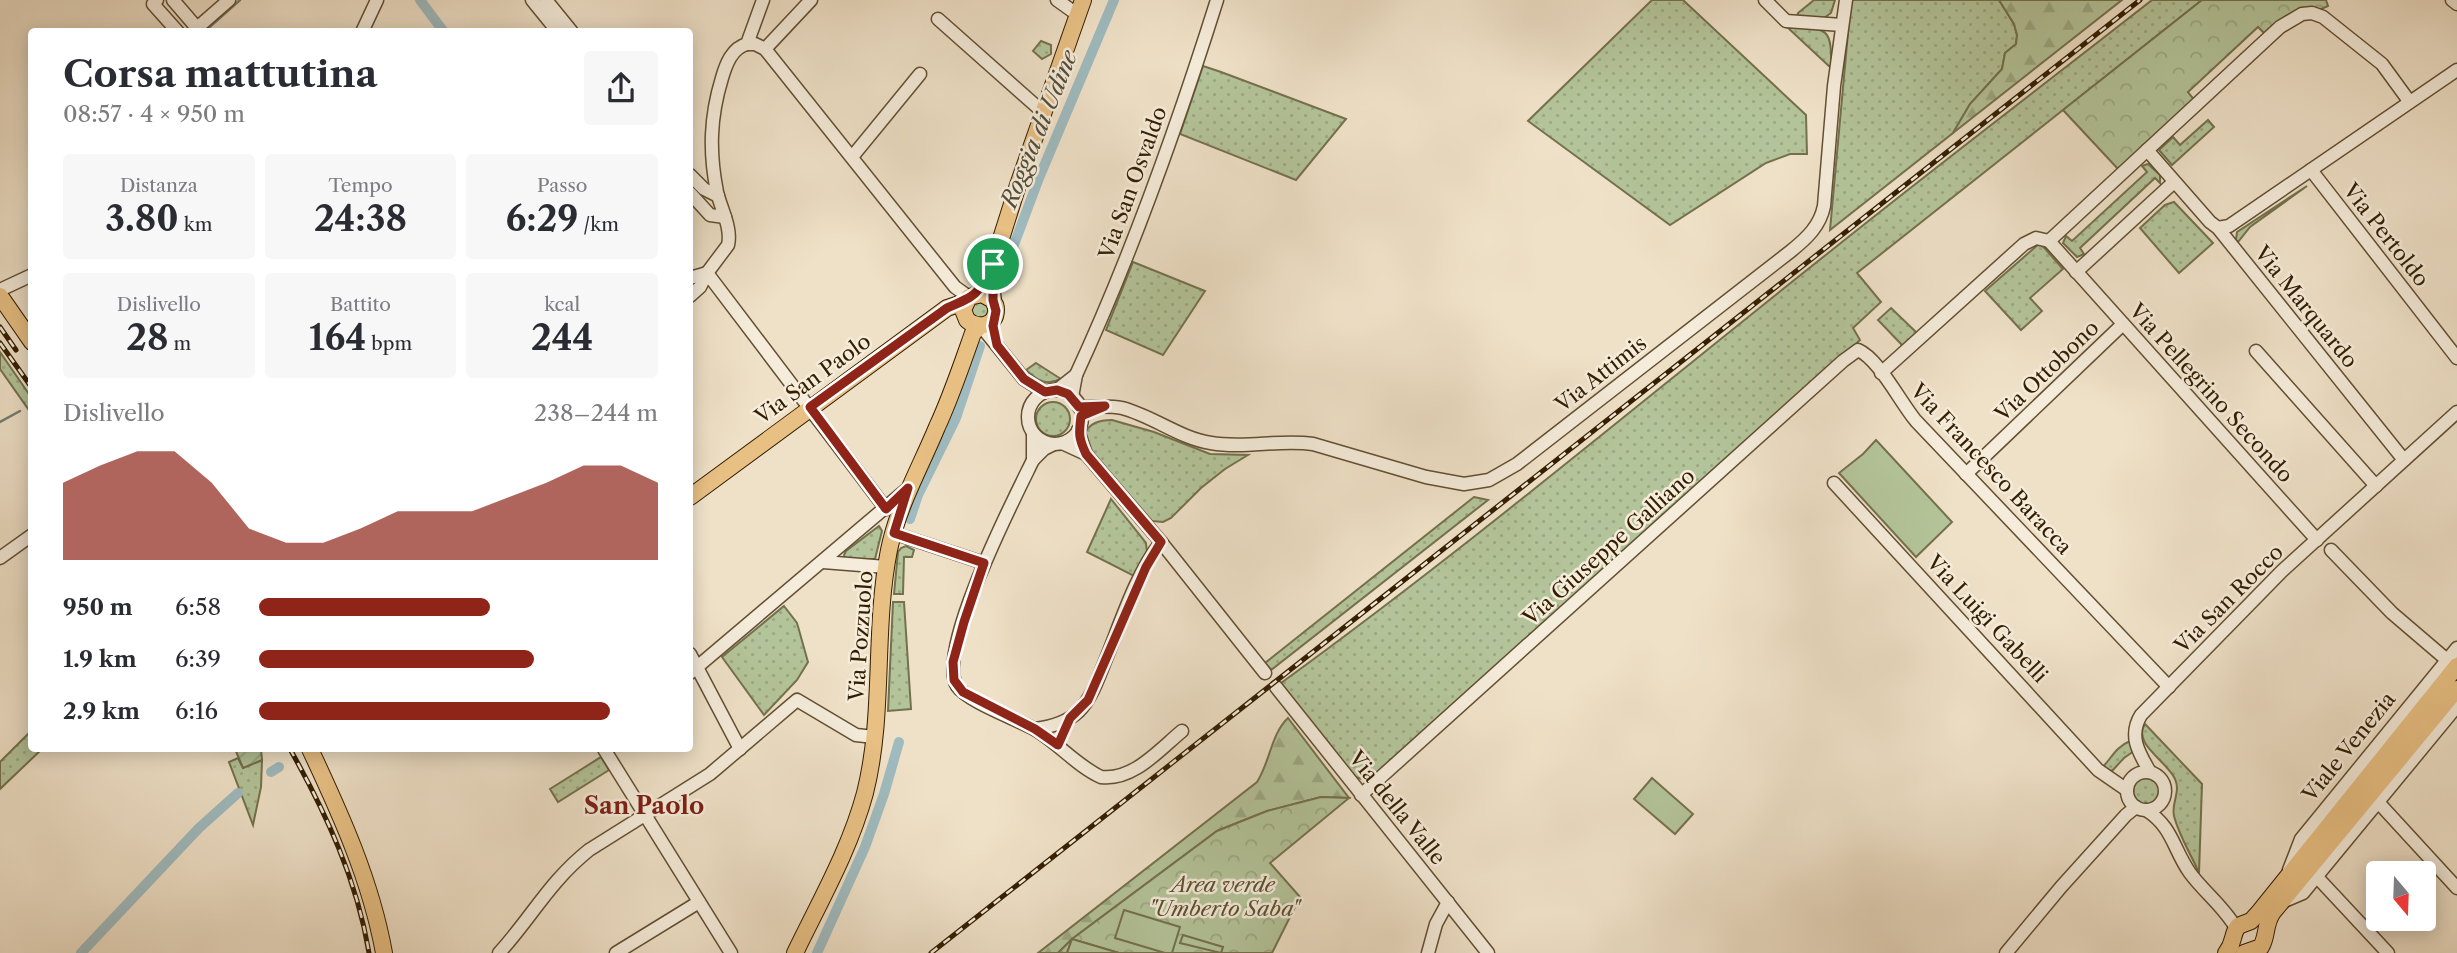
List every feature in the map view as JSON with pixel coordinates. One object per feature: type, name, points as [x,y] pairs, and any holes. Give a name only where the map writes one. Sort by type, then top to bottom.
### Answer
[{"type":"main road","points":[[976,298],[996,311],[985,324],[972,325],[965,317],[993,264],[1081,8]]},
{"type":"main road","points":[[0,296],[28,336]]},
{"type":"main road","name":"Via San Paolo","points":[[693,495],[947,308],[976,298]]},
{"type":"main road","name":"Via Pozzuolo","points":[[795,953],[851,835],[865,793],[874,737],[886,567],[894,533],[908,488],[938,427],[973,333],[985,324]]},
{"type":"main road","name":"Viale Venezia","points":[[2249,942],[2286,878],[2452,663]]},
{"type":"main road","points":[[2249,942],[2457,689]]},
{"type":"main road","points":[[311,752],[363,873],[384,953]]},
{"type":"street","points":[[157,0],[153,4],[174,28]]},
{"type":"street","points":[[173,0],[194,28]]},
{"type":"street","points":[[198,28],[229,0]]},
{"type":"street","points":[[364,28],[377,0]]},
{"type":"street","points":[[532,0],[555,28]]},
{"type":"street","points":[[546,0],[569,28]]},
{"type":"street","points":[[747,44],[763,0]]},
{"type":"street","points":[[765,49],[811,0]]},
{"type":"street","points":[[1057,0],[1081,8]]},
{"type":"street","name":"Via San Osvaldo","points":[[1078,407],[1076,375],[1113,295],[1192,79],[1217,0]]},
{"type":"street","points":[[1765,0],[1786,21],[1842,25]]},
{"type":"street","name":"Via Attimis","points":[[1078,407],[1105,406],[1129,410],[1181,434],[1212,444],[1313,444],[1426,477],[1464,484],[1499,476],[1812,232],[1821,218],[1824,206],[1834,86],[1846,0]]},
{"type":"street","points":[[2452,0],[2457,4]]},
{"type":"street","points":[[1881,373],[2024,244],[2036,238],[2049,240],[2286,22],[2302,14],[2312,13],[2323,17],[2382,64],[2409,102]]},
{"type":"street","points":[[938,19],[1044,113]]},
{"type":"street","points":[[693,293],[700,287],[730,240],[712,164],[711,125],[722,77],[736,50],[747,44],[755,44],[765,49],[955,287],[976,298]]},
{"type":"street","points":[[2218,228],[2229,226],[2457,70]]},
{"type":"street","points":[[852,157],[920,74]]},
{"type":"street","points":[[2076,272],[2174,182],[2147,150]]},
{"type":"street","points":[[693,173],[702,172],[712,164]]},
{"type":"street","name":"Via Pertoldo","points":[[2311,170],[2457,358]]},
{"type":"street","points":[[693,176],[704,189],[718,196]]},
{"type":"street","name":"Via Marquardo","points":[[2174,182],[2218,228],[2404,460]]},
{"type":"street","points":[[693,196],[710,215],[724,217]]},
{"type":"street","name":"Via Pellegrino Secondo","points":[[2049,240],[2317,540]]},
{"type":"street","points":[[693,277],[707,273]]},
{"type":"street","points":[[707,273],[886,509]]},
{"type":"street","points":[[0,290],[28,277]]},
{"type":"street","points":[[985,324],[997,345],[1024,379],[1031,405]]},
{"type":"street","name":"Via Ottobono","points":[[1966,474],[2123,324]]},
{"type":"street","name":"Via Giuseppe Galliano","points":[[1361,795],[1850,354],[1861,351],[1881,373]]},
{"type":"street","points":[[2256,351],[2376,486]]},
{"type":"street","name":"Via Francesco Baracca","points":[[1881,373],[1904,407],[2169,687]]},
{"type":"street","name":"Via San Osvaldo","points":[[1051,391],[1076,375]]},
{"type":"street","points":[[1024,379],[1078,407],[1078,430],[1086,454],[1161,542],[1265,673]]},
{"type":"street","points":[[1033,460],[1033,433],[1028,419],[1031,405],[1037,397],[1051,391]]},
{"type":"street","name":"Via San Rocco","points":[[2137,779],[2137,722],[2271,582],[2457,412]]},
{"type":"street","points":[[1078,430],[1071,438],[1044,449],[1033,460],[984,563],[953,662],[954,680],[963,692],[1035,729],[1094,774],[1110,778],[1135,769],[1182,731]]},
{"type":"street","points":[[1033,433],[1042,441],[1058,443],[1086,454]]},
{"type":"street","name":"Via Luigi Gabelli","points":[[1834,483],[2098,770],[2113,779],[2137,779]]},
{"type":"street","points":[[740,749],[693,670],[908,488]]},
{"type":"street","points":[[894,533],[984,563]]},
{"type":"street","points":[[0,558],[28,538]]},
{"type":"street","points":[[1035,729],[1053,726],[1070,718],[1088,700],[1146,567],[1161,542]]},
{"type":"street","points":[[2331,550],[2392,613],[2452,663]]},
{"type":"street","points":[[823,562],[886,567]]},
{"type":"street","name":"Viale Venezia","points":[[2452,663],[2457,648]]},
{"type":"street","name":"Via della Valle","points":[[1276,687],[1488,953]]},
{"type":"street","points":[[499,953],[551,885],[571,864],[710,774],[797,700],[856,735],[874,737]]},
{"type":"street","points":[[2281,902],[2303,893],[2457,706]]},
{"type":"street","points":[[1058,745],[1070,718]]},
{"type":"street","points":[[606,752],[731,953]]},
{"type":"street","points":[[2006,953],[2061,887],[2135,809],[2137,779],[2156,774],[2164,782],[2166,794],[2164,824],[2188,870],[2249,942]]},
{"type":"street","points":[[2135,809],[2156,808],[2164,800]]},
{"type":"street","points":[[2378,802],[2457,888]]},
{"type":"street","points":[[2135,809],[2164,824]]},
{"type":"street","points":[[2317,877],[2388,953]]},
{"type":"street","points":[[616,953],[699,902]]},
{"type":"street","points":[[1428,953],[1436,924],[1448,902]]},
{"type":"green space","points":[[1652,0],[1683,0],[1806,115],[1807,154],[1790,154],[1766,163],[1670,225],[1528,121]]},
{"type":"green space","points":[[1814,0],[1835,0],[1831,13],[1824,18],[1797,17],[1798,13]]},
{"type":"green space","points":[[1851,0],[1999,0],[2014,24],[2017,35],[2016,44],[2005,53],[2002,69],[1970,104],[1953,133],[1830,230]]},
{"type":"green space","points":[[1999,0],[2122,0],[1953,133],[1970,104],[2002,69],[2005,53],[2016,44],[2014,24]]},
{"type":"green space","points":[[2152,0],[2202,0],[1857,273],[1881,302],[1853,328],[1860,340],[1375,774],[1364,780],[1353,776],[1281,683],[1490,524],[1872,218]]},
{"type":"green space","points":[[2202,0],[2326,0],[2328,6],[2266,35],[2258,27],[2188,92],[2195,101],[2119,170],[2063,110]]},
{"type":"green space","points":[[1787,27],[1824,32],[1830,43],[1831,68]]},
{"type":"green space","points":[[1041,41],[1051,45],[1051,54],[1042,59],[1033,51]]},
{"type":"green space","points":[[1203,66],[1346,119],[1296,180],[1180,134]]},
{"type":"green space","points":[[2208,120],[2214,127],[2172,165],[2159,150],[2173,137],[2180,145]]},
{"type":"green space","points":[[2148,164],[2160,175],[2160,183],[2155,178],[2080,248],[2084,254],[2077,257],[2063,243],[2066,236],[2072,241],[2147,172],[2142,166]]},
{"type":"green space","points":[[2307,186],[2250,227],[2238,242],[2236,240],[2237,232]]},
{"type":"green space","points":[[2174,202],[2213,243],[2179,273],[2140,228],[2165,205]]},
{"type":"green space","points":[[2040,243],[2063,269],[2030,298],[2042,311],[2021,330],[1985,291]]},
{"type":"green space","points":[[1133,262],[1205,291],[1163,355],[1106,330]]},
{"type":"green space","points":[[979,298],[991,309],[986,319],[974,319],[969,307]]},
{"type":"green space","points":[[1891,308],[1917,333],[1903,346],[1878,320]]},
{"type":"green space","points":[[0,352],[28,393],[28,409],[0,369]]},
{"type":"green space","points":[[1036,363],[1061,379],[1046,382],[1034,377],[1026,370]]},
{"type":"green space","points":[[1053,402],[1065,407],[1070,419],[1065,431],[1053,436],[1041,431],[1036,419],[1041,407]]},
{"type":"green space","points":[[1112,420],[1154,432],[1210,454],[1248,455],[1201,488],[1171,518],[1163,522],[1152,521],[1090,450],[1084,435],[1095,423]]},
{"type":"green space","points":[[1876,440],[1952,522],[1916,557],[1839,473]]},
{"type":"green space","points":[[1474,497],[1488,500],[1271,670],[1265,663]]},
{"type":"green space","points":[[1111,499],[1146,543],[1147,553],[1136,577],[1087,552]]},
{"type":"green space","points":[[879,526],[882,531],[875,559],[845,559],[846,551]]},
{"type":"green space","points":[[906,546],[914,550],[912,557],[904,557],[903,594],[894,594],[898,552]]},
{"type":"green space","points":[[893,602],[904,602],[911,709],[888,711]]},
{"type":"green space","points":[[784,606],[797,623],[808,662],[797,680],[764,715],[722,657]]},
{"type":"green space","points":[[1288,718],[1349,798],[1321,797],[1267,811],[1217,831],[1072,939],[1058,953],[1038,953],[1257,782],[1274,740]]},
{"type":"green space","points":[[2145,724],[2202,784],[2199,873],[2174,816],[2177,784],[2171,772],[2143,738]]},
{"type":"green space","points":[[28,734],[28,752],[39,752],[0,789],[0,762]]},
{"type":"green space","points":[[2130,741],[2134,751],[2112,771],[2109,770],[2103,780],[2097,772]]},
{"type":"green space","points":[[236,752],[261,752],[262,760],[243,768]]},
{"type":"green space","points":[[601,757],[609,770],[558,802],[550,789]]},
{"type":"green space","points":[[238,758],[243,768],[262,760],[261,787],[253,825],[229,762]]},
{"type":"green space","points":[[2147,774],[2159,779],[2164,791],[2159,803],[2147,808],[2135,803],[2130,791],[2135,779]]},
{"type":"green space","points":[[1652,778],[1693,814],[1675,834],[1634,799]]},
{"type":"green space","name":"Area verde \"Umberto Saba\"","points":[[1321,797],[1349,798],[1270,863],[1300,897],[1272,953],[1119,953],[1072,939],[1217,831],[1267,811]]},
{"type":"green space","points":[[1124,910],[1180,927],[1172,953],[1115,938]]},
{"type":"green space","points":[[1183,935],[1223,947],[1221,953],[1180,943]]},
{"type":"green space","points":[[1072,939],[1067,953],[1058,953]]},
{"type":"green space","points":[[1072,939],[1119,953],[1067,953]]},
{"type":"waterway","points":[[208,28],[240,0]]},
{"type":"waterway","points":[[420,0],[441,28]]},
{"type":"waterway","name":"Roggia di Udine","points":[[1003,274],[1039,178],[1114,0]]},
{"type":"waterway","name":"Roggia di Udine","points":[[910,519],[918,495],[956,418],[980,346]]},
{"type":"waterway","points":[[0,422],[20,411]]},
{"type":"waterway","name":"Roggia di Udine","points":[[817,953],[865,847],[899,742]]},
{"type":"waterway","points":[[271,772],[279,767]]},
{"type":"waterway","points":[[81,953],[199,828],[238,793]]},
{"type":"railway","points":[[931,953],[2140,0]]},
{"type":"railway","points":[[0,327],[16,350]]},
{"type":"railway","points":[[0,343],[28,382]]},
{"type":"railway","points":[[292,752],[316,798],[348,873],[357,899],[369,953]]},
{"type":"district","name":"San Paolo","points":[[644,806]]},
{"type":"route","points":[[993,264],[993,300],[996,311],[993,326],[997,345],[1024,379],[1040,390],[1062,391],[1075,400],[1079,407],[1105,406],[1081,416],[1078,430],[1081,442],[1086,454],[1161,542],[1150,558],[1088,700],[1070,718],[1058,745],[1035,729],[963,692],[954,680],[953,662],[984,563],[894,533],[908,488],[886,509],[810,407],[947,308],[978,294],[993,264]]}]
